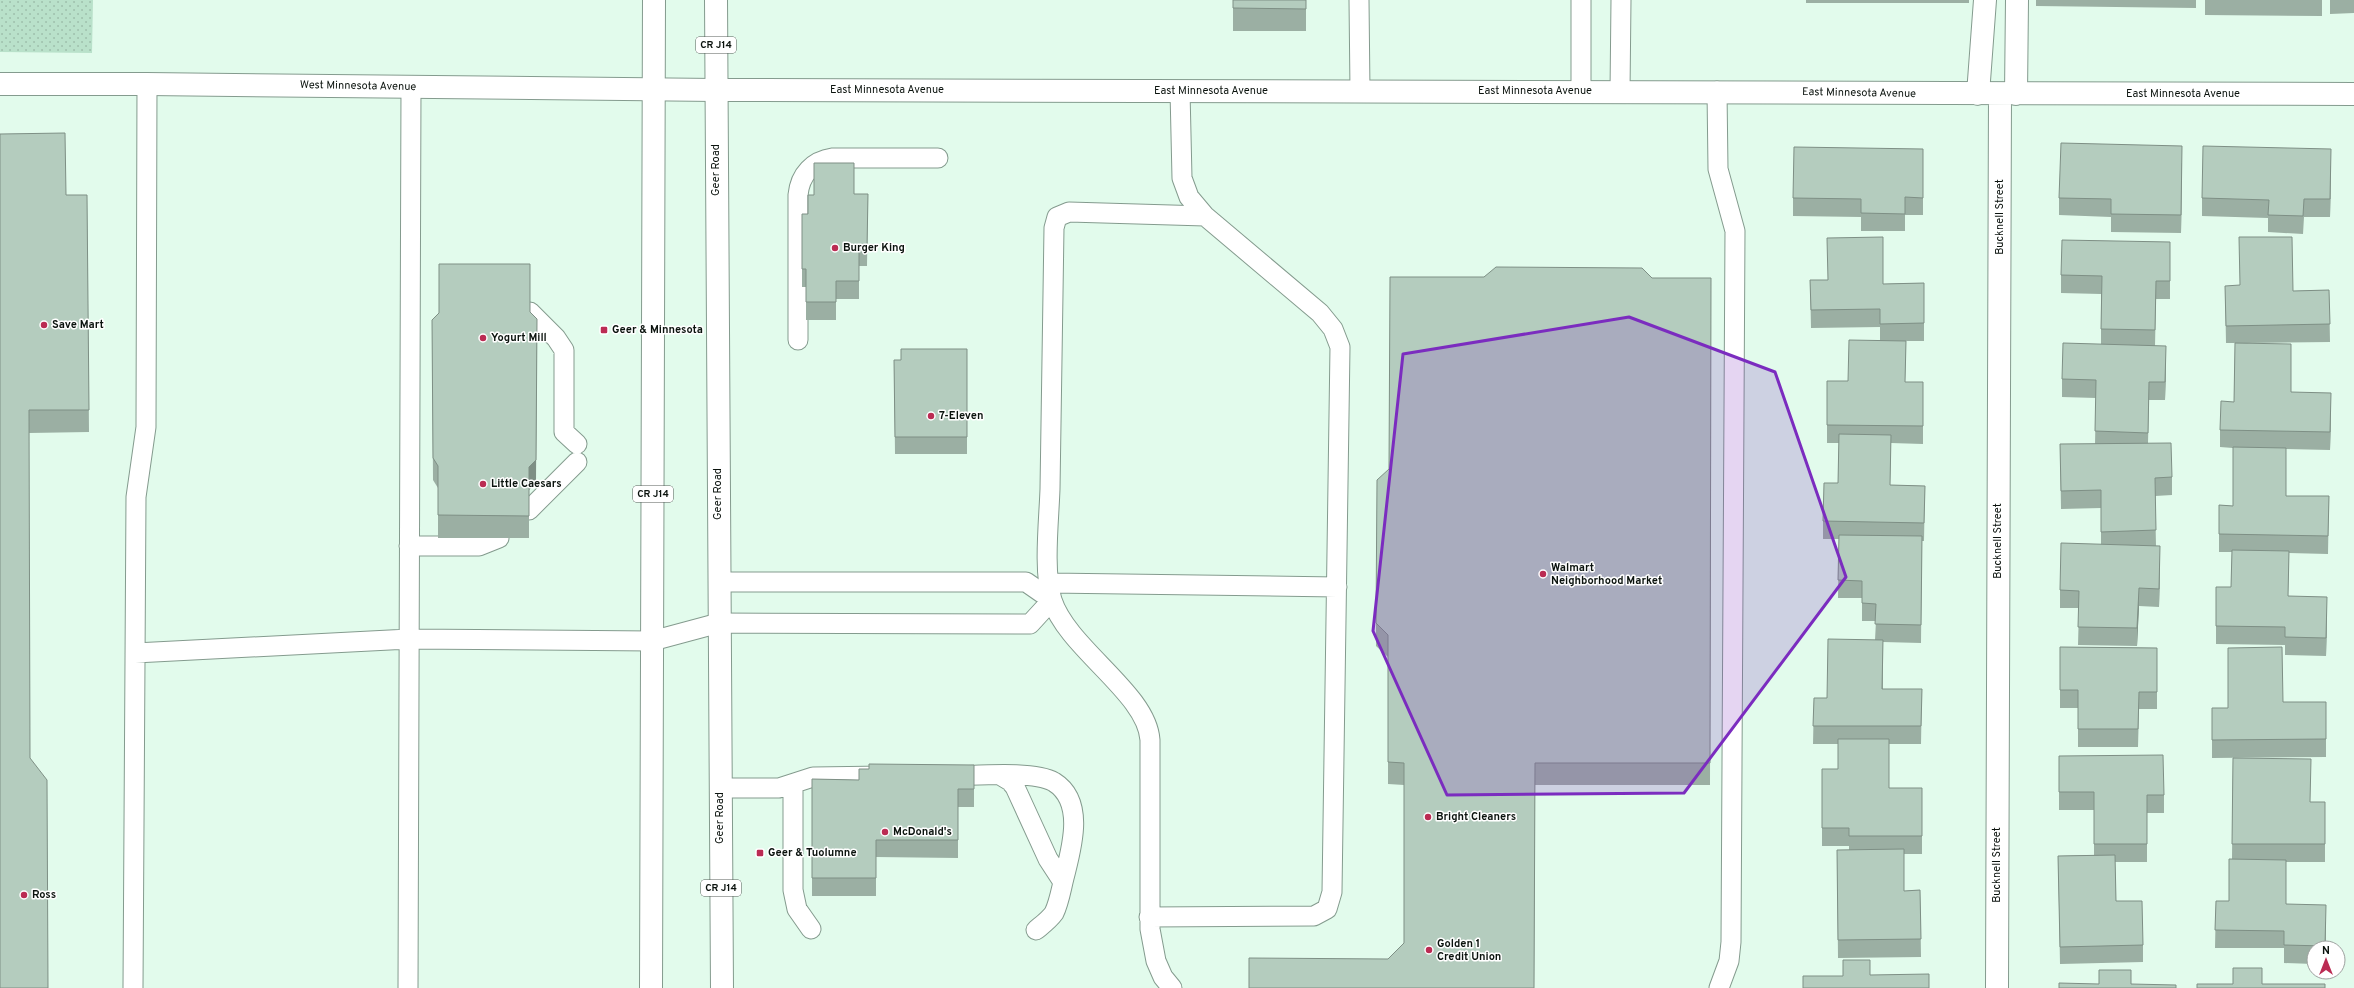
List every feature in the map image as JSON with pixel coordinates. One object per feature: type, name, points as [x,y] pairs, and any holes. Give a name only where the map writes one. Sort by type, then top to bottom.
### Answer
[{"type":"street","name":"CR J14","points":[[651,988],[654,0]]},
{"type":"street","name":"Geer Road","points":[[716,0],[722,988]]},
{"type":"street","points":[[1978,94],[1985,0]]},
{"type":"street","name":"Bucknell Street","points":[[1997,988],[2008,94],[2017,0]]},
{"type":"street","name":"West Minnesota Avenue","points":[[0,84],[147,84],[716,90]]},
{"type":"street","name":"East Minnesota Avenue","points":[[716,90],[2354,94]]},
{"type":"lane","points":[[1359,0],[1360,91]]},
{"type":"lane","points":[[1581,0],[1581,92]]},
{"type":"lane","points":[[1620,92],[1621,0]]},
{"type":"lane","points":[[133,988],[136,493],[146,427],[147,84]]},
{"type":"lane","points":[[408,988],[411,87]]},
{"type":"lane","points":[[1149,917],[1314,916],[1323,913],[1330,905],[1332,892],[1341,355],[1339,340],[1333,329],[1320,313],[1205,216],[1189,196],[1182,178],[1180,91]]},
{"type":"lane","points":[[1718,92],[1718,169],[1735,231],[1731,942],[1729,961],[1719,988]]},
{"type":"lane","points":[[798,340],[798,195],[802,179],[807,171],[820,160],[833,158],[938,158]]},
{"type":"lane","points":[[1172,988],[1163,977],[1156,961],[1149,917],[1150,740],[1147,725],[1130,700],[1066,626],[1051,591],[1055,220],[1062,214],[1069,212],[1205,216]]},
{"type":"lane","points":[[529,510],[577,453],[564,432],[564,350],[556,338],[530,312]]},
{"type":"lane","points":[[409,546],[479,546],[499,538]]},
{"type":"lane","points":[[719,582],[1026,582],[1051,591],[1337,587]]},
{"type":"lane","points":[[135,653],[409,638],[652,642],[719,623],[1030,624],[1051,591]]},
{"type":"lane","points":[[1000,775],[1010,781],[1015,787],[1048,859],[1063,882]]},
{"type":"lane","points":[[929,776],[1000,775],[1043,778],[1059,786],[1067,797],[1073,813],[1074,830],[1063,882],[1053,914],[1036,930]]},
{"type":"lane","points":[[720,788],[770,789],[793,784],[813,777],[905,776]]},
{"type":"lane","points":[[793,784],[793,890],[797,909],[811,930]]},
{"type":"highlighted area","points":[[1629,317],[1775,372],[1846,577],[1684,793],[1447,795],[1373,631],[1403,354]]},
{"type":"green space","points":[[0,0],[93,0],[92,53],[0,52]]},
{"type":"building","points":[[1233,0],[1306,0],[1306,9],[1233,8]]},
{"type":"building","points":[[65,133],[66,195],[87,195],[89,410],[29,410],[30,758],[47,780],[48,988],[0,988],[0,134]]},
{"type":"building","points":[[2061,143],[2182,146],[2181,215],[2111,214],[2111,199],[2059,198]]},
{"type":"building","points":[[2203,146],[2331,149],[2330,199],[2304,199],[2303,216],[2268,215],[2269,200],[2202,198]]},
{"type":"building","points":[[1794,147],[1923,149],[1923,198],[1905,197],[1905,214],[1861,213],[1861,199],[1793,198]]},
{"type":"building","name":"Burger King","points":[[814,163],[854,163],[854,194],[868,194],[867,248],[859,248],[859,281],[836,281],[836,302],[806,302],[806,269],[802,269],[802,214],[808,214],[808,195],[814,195]]},
{"type":"building","points":[[1883,237],[1883,284],[1924,283],[1924,323],[1880,324],[1880,309],[1811,310],[1810,280],[1828,280],[1827,238]]},
{"type":"building","points":[[2239,237],[2292,237],[2293,291],[2329,290],[2330,324],[2226,326],[2225,286],[2240,285]]},
{"type":"building","points":[[2062,240],[2170,242],[2170,281],[2156,281],[2155,330],[2101,329],[2102,276],[2061,275]]},
{"type":"building","points":[[439,264],[530,264],[530,312],[537,319],[536,460],[529,467],[529,516],[438,515],[438,466],[433,458],[432,320],[439,313]]},
{"type":"building","name":"Walmart Neighborhood Market","points":[[1496,267],[1642,268],[1652,278],[1711,278],[1710,763],[1535,763],[1534,988],[1249,988],[1249,958],[1388,959],[1404,943],[1404,763],[1388,762],[1388,635],[1376,623],[1377,480],[1389,469],[1390,277],[1484,277]]},
{"type":"building","points":[[1849,340],[1906,341],[1905,382],[1923,382],[1923,426],[1827,425],[1827,381],[1848,381]]},
{"type":"building","points":[[2063,343],[2166,346],[2165,382],[2149,382],[2148,433],[2095,431],[2096,380],[2062,379]]},
{"type":"building","points":[[2235,343],[2291,344],[2291,392],[2331,393],[2330,432],[2220,430],[2221,401],[2234,402]]},
{"type":"building","name":"7-Eleven","points":[[901,349],[967,349],[967,437],[895,437],[894,360],[901,360]]},
{"type":"building","points":[[1839,434],[1891,435],[1890,485],[1925,486],[1924,523],[1823,521],[1824,483],[1838,483]]},
{"type":"building","points":[[2171,443],[2172,477],[2155,478],[2156,530],[2101,532],[2101,490],[2061,491],[2060,444]]},
{"type":"building","points":[[2233,447],[2286,448],[2286,496],[2329,496],[2328,536],[2219,534],[2219,505],[2233,506]]},
{"type":"building","points":[[1839,535],[1922,536],[1921,625],[1875,624],[1876,604],[1862,603],[1862,581],[1838,580]]},
{"type":"building","points":[[2061,543],[2160,546],[2159,589],[2139,588],[2137,628],[2078,627],[2079,591],[2060,590]]},
{"type":"building","points":[[2232,550],[2289,551],[2288,596],[2327,597],[2326,638],[2285,637],[2285,627],[2216,626],[2216,587],[2231,587]]},
{"type":"building","points":[[1828,639],[1883,640],[1882,689],[1922,689],[1921,726],[1813,726],[1814,698],[1827,698]]},
{"type":"building","points":[[2060,647],[2157,648],[2157,692],[2139,692],[2138,729],[2078,729],[2078,690],[2060,690]]},
{"type":"building","points":[[2282,647],[2283,702],[2326,702],[2326,739],[2212,740],[2212,708],[2228,708],[2228,648]]},
{"type":"building","points":[[1838,739],[1889,739],[1889,788],[1922,788],[1922,836],[1849,836],[1849,828],[1822,828],[1822,769],[1838,769]]},
{"type":"building","points":[[2163,755],[2164,795],[2147,795],[2147,844],[2094,844],[2094,792],[2059,792],[2059,756]]},
{"type":"building","points":[[2233,758],[2311,759],[2310,802],[2325,802],[2325,844],[2232,844]]},
{"type":"building","name":"McDonald's","points":[[869,764],[974,765],[974,789],[958,789],[958,840],[876,840],[876,878],[812,878],[812,779],[859,780],[859,769],[869,769]]},
{"type":"building","points":[[1904,849],[1904,891],[1920,890],[1921,939],[1838,940],[1837,850]]},
{"type":"building","points":[[2115,855],[2116,901],[2142,901],[2143,945],[2060,947],[2058,856]]},
{"type":"building","points":[[2229,859],[2286,860],[2286,904],[2326,905],[2325,940],[2306,940],[2306,946],[2284,945],[2284,931],[2215,930],[2216,901],[2229,901]]},
{"type":"building","points":[[1843,960],[1870,960],[1870,975],[1929,974],[1929,988],[1803,988],[1803,976],[1843,976]]},
{"type":"building","points":[[2233,968],[2262,968],[2262,984],[2325,984],[2325,988],[2197,988],[2197,984],[2233,984]]},
{"type":"building","points":[[2099,970],[2131,970],[2131,984],[2176,985],[2176,988],[2059,988],[2059,983],[2099,984]]},
{"type":"place","name":"Burger King","points":[[835,248]]},
{"type":"place","name":"Save Mart","points":[[44,325]]},
{"type":"place","name":"Geer & Minnesota","points":[[604,330]]},
{"type":"place","name":"Yogurt Mill","points":[[483,338]]},
{"type":"place","name":"7-Eleven","points":[[931,416]]},
{"type":"place","name":"Little Caesars","points":[[483,484]]},
{"type":"place","name":"Walmart Neighborhood Market","points":[[1543,574]]},
{"type":"place","name":"Bright Cleaners","points":[[1428,817]]},
{"type":"place","name":"McDonald's","points":[[885,832]]},
{"type":"place","name":"Geer & Tuolumne","points":[[760,853]]},
{"type":"place","name":"Ross","points":[[24,895]]},
{"type":"place","name":"Golden 1 Credit Union","points":[[1429,950]]}]
